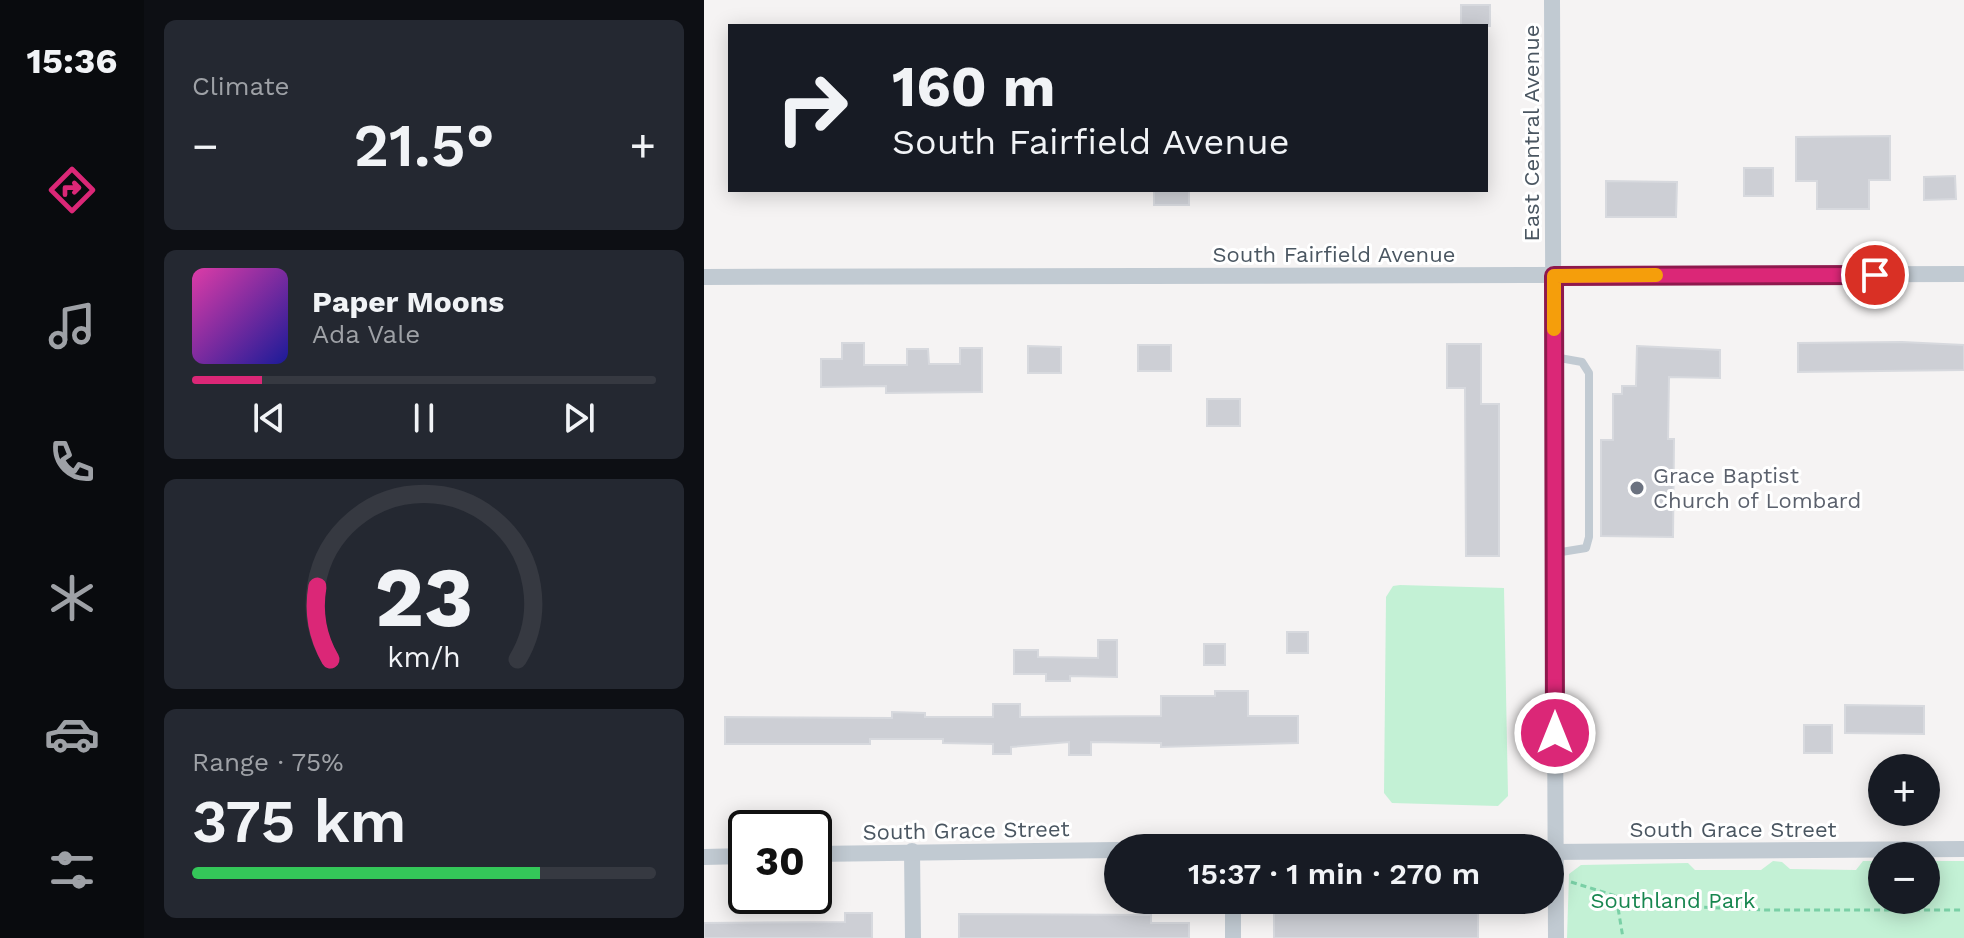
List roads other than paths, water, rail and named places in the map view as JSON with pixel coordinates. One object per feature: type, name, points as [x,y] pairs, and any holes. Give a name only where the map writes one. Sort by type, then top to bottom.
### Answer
[{"type":"street","name":"East Central Avenue","points":[[1552,0],[1553,834]]},
{"type":"street","name":"South Fairfield Avenue","points":[[704,277],[1964,274]]},
{"type":"street","name":"South Grace Street","points":[[1564,852],[1964,849]]},
{"type":"street","name":"South Grace Street","points":[[832,853],[1104,850]]},
{"type":"street","points":[[912,851],[913,938]]},
{"type":"street","points":[[704,857],[728,856]]},
{"type":"street","points":[[1233,914],[1233,938]]},
{"type":"street","name":"East Central Avenue","points":[[1556,914],[1556,938]]},
{"type":"lane","points":[[1554,357],[1582,362],[1589,373],[1589,537],[1586,548],[1555,553]]},
{"type":"place","name":"Grace Baptist Church of Lombard","points":[[1637,488]]},
{"type":"park label","name":"Southland Park","points":[[1673,900]]}]
